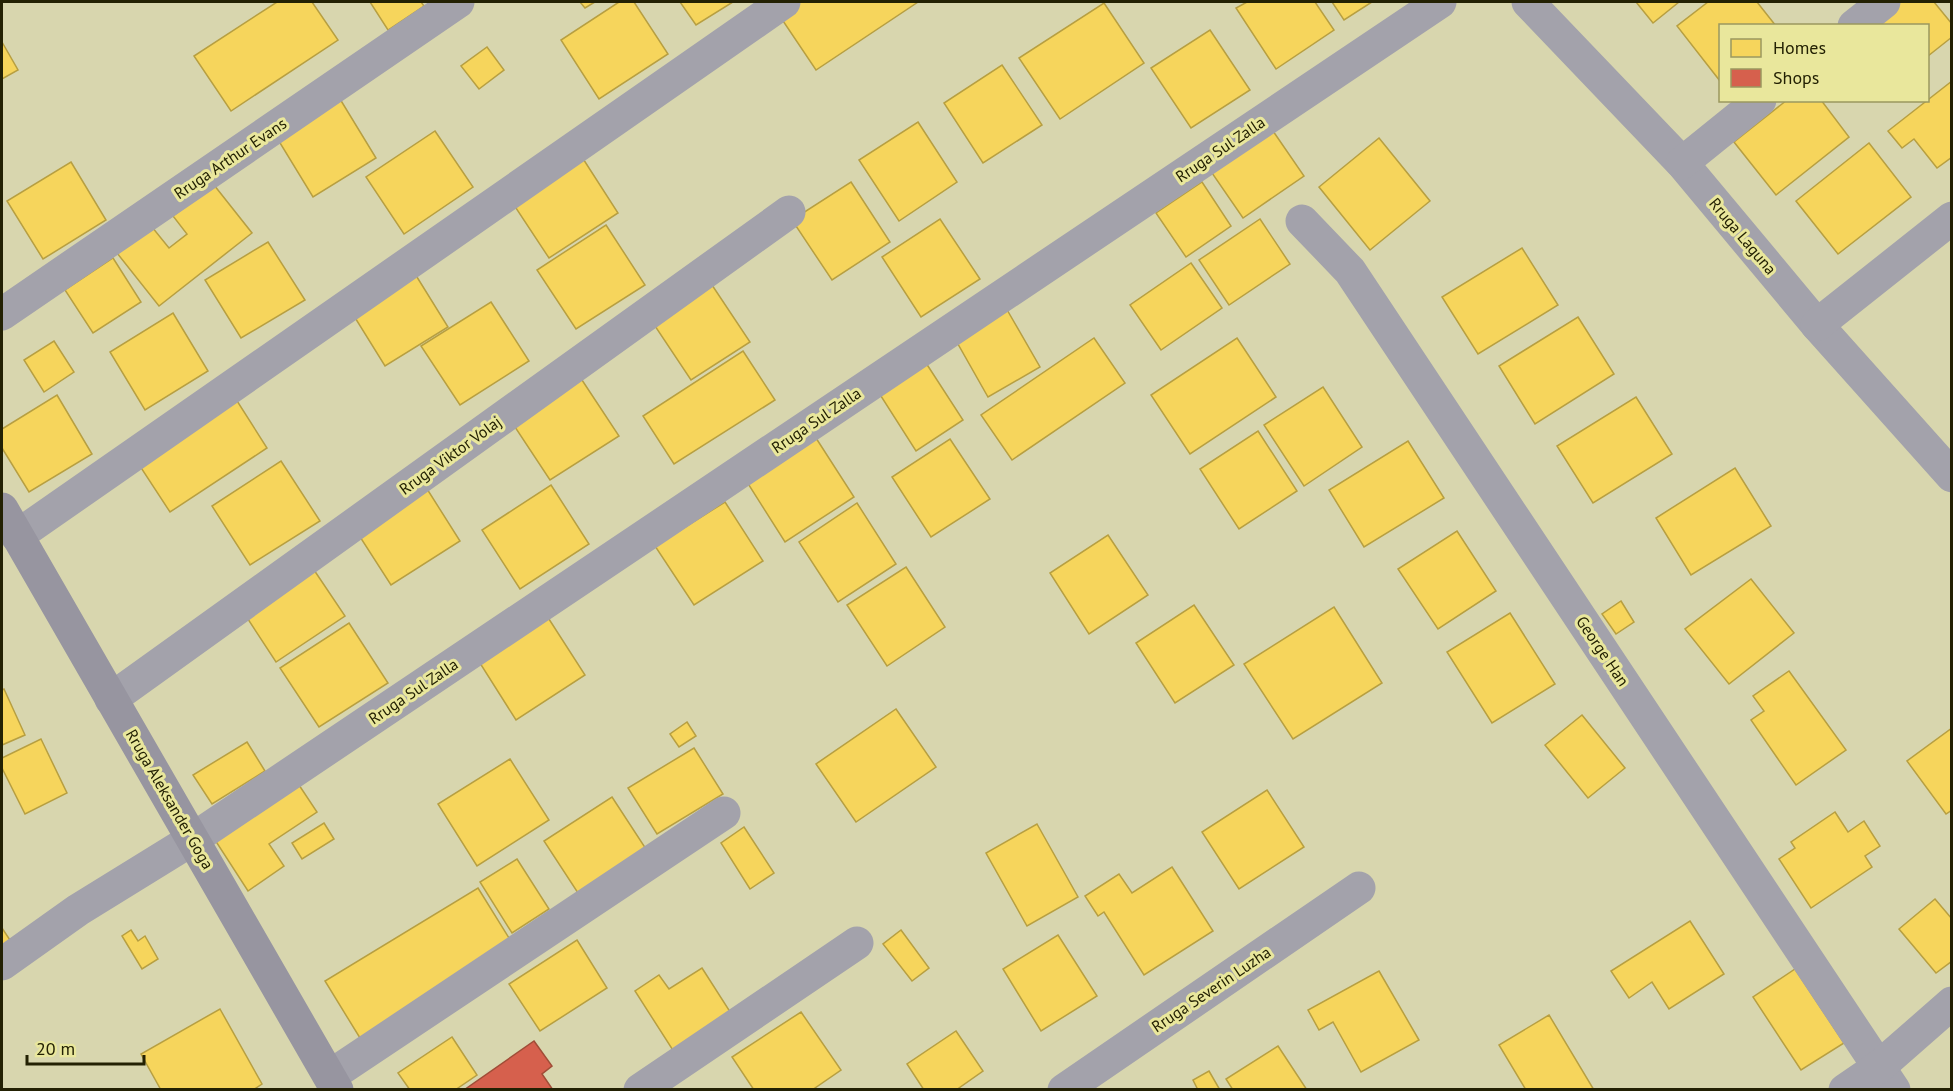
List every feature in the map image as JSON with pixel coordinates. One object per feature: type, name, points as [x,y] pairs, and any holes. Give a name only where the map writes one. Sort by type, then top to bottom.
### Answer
[{"type":"main road","name":"Rruga Aleksander Goga","points":[[9,522],[334,1083]]},
{"type":"street","name":"Rruga Arthur Evans","points":[[2,314],[458,2]]},
{"type":"street","points":[[9,522],[784,2]]},
{"type":"street","name":"Rruga Sul Zalla","points":[[2,964],[78,910],[193,839],[1440,2]]},
{"type":"street","name":"Rruga Laguna","points":[[1528,2],[1682,163],[1817,324],[1949,470]]},
{"type":"street","points":[[1856,24],[1884,2]]},
{"type":"street","points":[[1682,163],[1758,102]]},
{"type":"street","name":"Rruga Viktor Volaj","points":[[111,699],[789,212]]},
{"type":"street","points":[[1817,324],[1952,218]]},
{"type":"street","name":"George Han","points":[[1302,221],[1350,271],[1887,1078]]},
{"type":"street","points":[[334,1083],[724,813]]},
{"type":"street","name":"Rruga Severin Luzha","points":[[1064,1089],[1359,888]]},
{"type":"street","points":[[639,1089],[856,943]]},
{"type":"street","points":[[1845,1089],[1887,1078],[1952,1003]]},
{"type":"building: Homes","points":[[277,2],[312,2],[338,40],[231,111],[194,56]]},
{"type":"building: Homes","points":[[370,2],[421,2],[424,6],[388,30]]},
{"type":"building: Homes","points":[[580,2],[595,2],[585,8]]},
{"type":"building: Homes","points":[[619,2],[634,2],[668,54],[599,99],[561,40]]},
{"type":"building: Homes","points":[[680,2],[733,2],[696,25]]},
{"type":"building: Homes","points":[[793,2],[918,2],[816,70],[777,12]]},
{"type":"building: Homes","points":[[1247,2],[1315,2],[1334,30],[1276,69],[1236,8]]},
{"type":"building: Homes","points":[[1332,2],[1372,2],[1344,20]]},
{"type":"building: Homes","points":[[1636,2],[1679,2],[1653,23]]},
{"type":"building: Homes","points":[[1708,2],[1757,2],[1774,24],[1719,24],[1719,80],[1677,26]]},
{"type":"building: Homes","points":[[1897,2],[1934,2],[1952,24],[1952,37],[1929,55],[1929,24],[1880,24],[1876,18]]},
{"type":"building: Homes","points":[[1104,3],[1144,63],[1060,119],[1019,58]]},
{"type":"building: Homes","points":[[1210,30],[1250,90],[1191,128],[1151,68]]},
{"type":"building: Homes","points":[[2,42],[18,70],[2,79]]},
{"type":"building: Homes","points":[[487,47],[504,70],[479,89],[461,66]]},
{"type":"building: Homes","points":[[1002,65],[1042,125],[983,163],[944,103]]},
{"type":"building: Homes","points":[[1952,81],[1952,157],[1937,168],[1914,139],[1902,148],[1888,131],[1925,102],[1929,102],[1929,99]]},
{"type":"building: Homes","points":[[340,99],[376,158],[313,197],[277,138]]},
{"type":"building: Homes","points":[[1784,102],[1823,102],[1849,137],[1776,195],[1734,142]]},
{"type":"building: Homes","points":[[918,122],[957,182],[899,221],[859,160]]},
{"type":"building: Homes","points":[[435,131],[473,187],[404,234],[366,177]]},
{"type":"building: Homes","points":[[1273,131],[1304,176],[1243,218],[1212,173]]},
{"type":"building: Homes","points":[[1379,138],[1430,201],[1370,250],[1319,187]]},
{"type":"building: Homes","points":[[1869,143],[1911,197],[1838,254],[1796,201]]},
{"type":"building: Homes","points":[[580,154],[618,213],[549,258],[510,199]]},
{"type":"building: Homes","points":[[71,162],[106,220],[43,259],[7,201]]},
{"type":"building: Homes","points":[[851,182],[890,242],[832,280],[792,220]]},
{"type":"building: Homes","points":[[1202,182],[1231,226],[1186,257],[1156,213]]},
{"type":"building: Homes","points":[[214,185],[252,233],[159,306],[117,253],[152,227],[169,248],[187,234],[173,216]]},
{"type":"building: Homes","points":[[940,219],[980,279],[921,317],[882,257]]},
{"type":"building: Homes","points":[[1260,219],[1290,264],[1229,305],[1199,260]]},
{"type":"building: Homes","points":[[606,225],[645,285],[576,329],[537,270]]},
{"type":"building: Homes","points":[[268,242],[305,300],[241,338],[205,280]]},
{"type":"building: Homes","points":[[1522,248],[1558,305],[1478,354],[1442,297]]},
{"type":"building: Homes","points":[[113,258],[141,302],[93,333],[65,290]]},
{"type":"building: Homes","points":[[1191,263],[1222,308],[1161,350],[1130,305]]},
{"type":"building: Homes","points":[[412,269],[448,327],[385,366],[349,308]]},
{"type":"building: Homes","points":[[710,282],[750,342],[691,380],[651,320]]},
{"type":"building: Homes","points":[[491,302],[529,361],[460,405],[421,346]]},
{"type":"building: Homes","points":[[1006,308],[1040,367],[988,397],[954,337]]},
{"type":"building: Homes","points":[[173,313],[208,371],[145,410],[110,352]]},
{"type":"building: Homes","points":[[1578,317],[1614,374],[1535,424],[1499,366]]},
{"type":"building: Homes","points":[[1094,338],[1125,383],[1012,460],[981,415]]},
{"type":"building: Homes","points":[[1237,338],[1276,397],[1190,454],[1151,395]]},
{"type":"building: Homes","points":[[54,341],[74,372],[44,392],[24,360]]},
{"type":"building: Homes","points":[[743,351],[775,400],[674,464],[643,416]]},
{"type":"building: Homes","points":[[926,363],[963,420],[916,451],[879,393]]},
{"type":"building: Homes","points":[[580,377],[619,436],[550,480],[511,421]]},
{"type":"building: Homes","points":[[1323,387],[1362,447],[1304,486],[1264,425]]},
{"type":"building: Homes","points":[[232,393],[267,448],[170,512],[134,457]]},
{"type":"building: Homes","points":[[57,395],[92,454],[29,492],[2,448],[2,429]]},
{"type":"building: Homes","points":[[1636,397],[1672,454],[1593,503],[1557,446]]},
{"type":"building: Homes","points":[[1258,431],[1297,491],[1239,529],[1200,469]]},
{"type":"building: Homes","points":[[816,438],[854,497],[785,542],[747,482]]},
{"type":"building: Homes","points":[[950,439],[990,499],[931,537],[892,477]]},
{"type":"building: Homes","points":[[1408,441],[1444,498],[1364,547],[1329,490]]},
{"type":"building: Homes","points":[[281,461],[320,521],[250,565],[212,506]]},
{"type":"building: Homes","points":[[1735,468],[1771,526],[1691,575],[1656,518]]},
{"type":"building: Homes","points":[[422,481],[460,541],[391,585],[353,526]]},
{"type":"building: Homes","points":[[551,485],[589,544],[520,589],[482,530]]},
{"type":"building: Homes","points":[[725,502],[763,561],[694,605],[655,546]]},
{"type":"building: Homes","points":[[857,503],[896,564],[838,602],[799,542]]},
{"type":"building: Homes","points":[[1457,531],[1496,591],[1438,629],[1398,569]]},
{"type":"building: Homes","points":[[1108,535],[1148,595],[1089,634],[1050,573]]},
{"type":"building: Homes","points":[[310,564],[345,616],[276,662],[242,610]]},
{"type":"building: Homes","points":[[906,567],[945,627],[887,666],[847,605]]},
{"type":"building: Homes","points":[[1751,579],[1794,633],[1729,684],[1685,629]]},
{"type":"building: Homes","points":[[1621,601],[1634,622],[1616,634],[1602,614]]},
{"type":"building: Homes","points":[[1194,605],[1234,665],[1175,703],[1136,643]]},
{"type":"building: Homes","points":[[1334,607],[1382,683],[1293,739],[1244,664]]},
{"type":"building: Homes","points":[[1510,613],[1555,684],[1492,723],[1447,652]]},
{"type":"building: Homes","points":[[547,616],[585,675],[516,720],[478,660]]},
{"type":"building: Homes","points":[[349,623],[388,683],[319,727],[280,668]]},
{"type":"building: Homes","points":[[1789,671],[1846,750],[1796,785],[1751,720],[1764,711],[1753,696]]},
{"type":"building: Homes","points":[[4,689],[25,735],[2,745],[2,690]]},
{"type":"building: Homes","points":[[896,709],[936,767],[856,822],[816,764]]},
{"type":"building: Homes","points":[[1582,715],[1625,768],[1588,798],[1545,745]]},
{"type":"building: Homes","points":[[687,722],[696,736],[679,747],[670,734]]},
{"type":"building: Homes","points":[[1952,728],[1952,810],[1946,814],[1907,761]]},
{"type":"building: Homes","points":[[41,739],[67,793],[25,814],[2,768],[2,758]]},
{"type":"building: Homes","points":[[247,742],[265,771],[212,804],[193,775]]},
{"type":"building: Homes","points":[[694,748],[723,794],[657,834],[628,788]]},
{"type":"building: Homes","points":[[510,759],[549,820],[477,866],[438,804]]},
{"type":"building: Homes","points":[[299,785],[317,812],[269,844],[284,866],[248,891],[215,840]]},
{"type":"building: Homes","points":[[1267,790],[1304,847],[1239,889],[1202,832]]},
{"type":"building: Homes","points":[[612,797],[646,849],[578,893],[544,841]]},
{"type":"building: Homes","points":[[1835,812],[1848,832],[1864,821],[1880,846],[1865,856],[1872,867],[1811,908],[1779,859],[1795,848],[1791,842]]},
{"type":"building: Homes","points":[[324,823],[334,839],[302,859],[292,843]]},
{"type":"building: Homes","points":[[1037,824],[1078,897],[1027,926],[986,853]]},
{"type":"building: Homes","points":[[744,827],[774,873],[750,889],[721,843]]},
{"type":"building: Homes","points":[[517,859],[549,909],[512,933],[480,882]]},
{"type":"building: Homes","points":[[1172,867],[1213,931],[1144,975],[1104,912],[1098,916],[1085,896],[1119,874],[1132,893]]},
{"type":"building: Homes","points":[[478,888],[514,946],[360,1038],[325,981]]},
{"type":"building: Homes","points":[[1935,899],[1952,919],[1952,961],[1936,973],[1899,929]]},
{"type":"building: Homes","points":[[1690,921],[1724,974],[1669,1009],[1652,982],[1629,998],[1611,971]]},
{"type":"building: Homes","points":[[2,928],[12,943],[2,951]]},
{"type":"building: Homes","points":[[131,930],[138,941],[145,936],[158,959],[142,969],[122,936]]},
{"type":"building: Homes","points":[[901,930],[929,968],[912,981],[883,944]]},
{"type":"building: Homes","points":[[1058,935],[1097,996],[1041,1031],[1003,969]]},
{"type":"building: Homes","points":[[577,940],[607,988],[540,1031],[509,984]]},
{"type":"building: Homes","points":[[702,968],[734,1018],[676,1055],[635,991],[659,975],[669,989]]},
{"type":"building: Homes","points":[[1795,969],[1844,1043],[1801,1070],[1753,997]]},
{"type":"building: Homes","points":[[1379,971],[1419,1040],[1361,1072],[1333,1022],[1319,1030],[1308,1010]]},
{"type":"building: Homes","points":[[220,1009],[262,1084],[253,1090],[161,1090],[141,1054]]},
{"type":"building: Homes","points":[[801,1012],[841,1070],[812,1090],[754,1090],[732,1057]]},
{"type":"building: Homes","points":[[1549,1015],[1594,1090],[1526,1090],[1499,1045]]},
{"type":"building: Homes","points":[[956,1031],[983,1071],[956,1090],[924,1090],[907,1064]]},
{"type":"building: Homes","points":[[452,1037],[477,1075],[455,1090],[410,1090],[398,1073]]},
{"type":"building: Homes","points":[[1278,1046],[1307,1090],[1233,1090],[1226,1079]]},
{"type":"building: Homes","points":[[1209,1071],[1220,1090],[1198,1090],[1193,1080]]},
{"type":"building: Shops","points":[[534,1041],[552,1066],[542,1074],[553,1090],[464,1090]]}]
